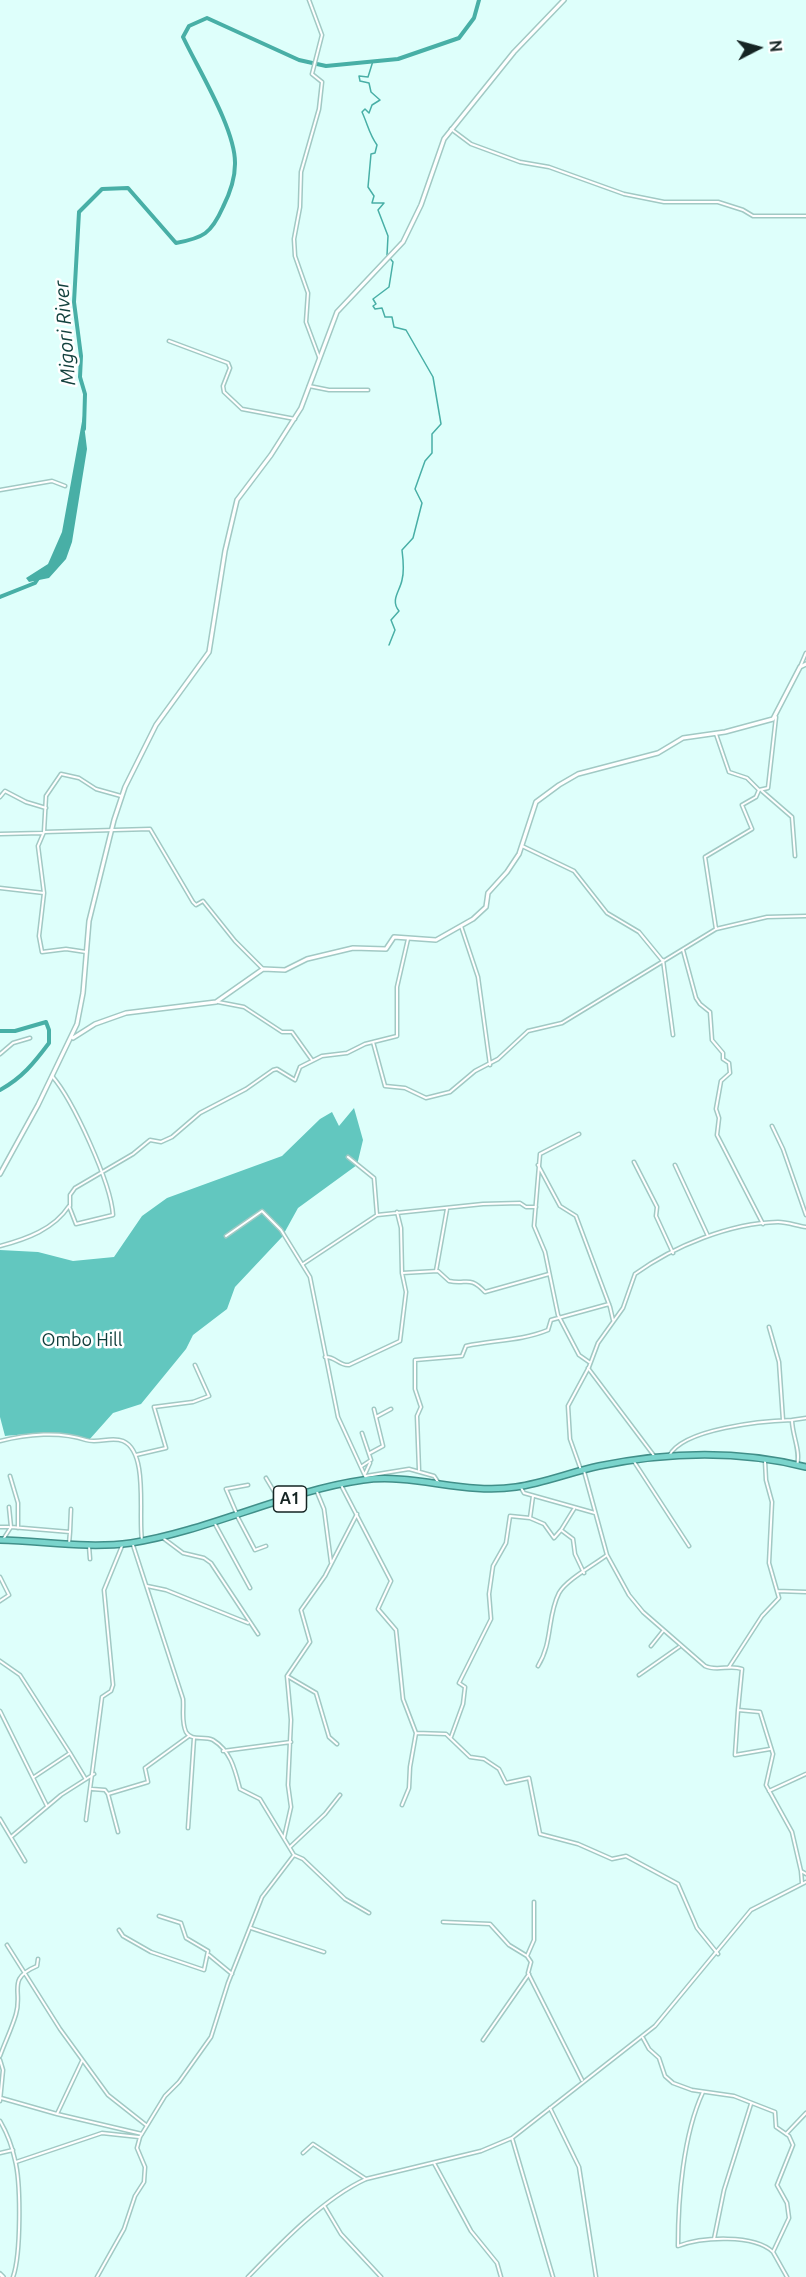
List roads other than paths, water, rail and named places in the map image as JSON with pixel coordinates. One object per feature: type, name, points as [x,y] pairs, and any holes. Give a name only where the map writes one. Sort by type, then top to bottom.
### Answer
[{"type":"highway","name":"A1","points":[[1,1540],[89,1546],[122,1544],[160,1536],[366,1477],[487,1489],[520,1486],[582,1470],[669,1456],[716,1455],[765,1459],[806,1467]]},
{"type":"street","points":[[309,0],[322,35],[315,57],[313,75],[322,80],[320,98],[301,172],[300,207],[294,239],[295,256],[308,293],[306,322],[319,357]]},
{"type":"street","points":[[0,1174],[71,1039],[82,1002],[89,921],[121,796],[156,725],[209,652],[225,551],[237,500],[295,419],[338,312],[399,248],[411,226],[440,146],[451,129],[514,51],[564,0]]},
{"type":"street","points":[[451,129],[471,144],[520,162],[549,167],[624,194],[664,202],[718,202],[744,210],[753,216],[806,216]]},
{"type":"street","points":[[169,341],[228,363],[230,369],[223,386],[224,392],[242,409],[295,419]]},
{"type":"street","points":[[309,386],[329,390],[368,390]]},
{"type":"street","points":[[0,490],[52,481],[65,486]]},
{"type":"street","points":[[716,929],[705,856],[751,830],[742,806],[769,786],[776,717],[806,653]]},
{"type":"street","points":[[800,667],[806,664]]},
{"type":"street","points":[[216,1002],[263,969],[285,970],[311,958],[360,947],[386,949],[393,937],[434,941],[461,926],[486,907],[488,893],[511,867],[522,846],[536,802],[574,775],[654,754],[683,738],[716,734],[776,717]]},
{"type":"street","points":[[716,734],[729,772],[745,777],[792,817],[795,856]]},
{"type":"street","points":[[86,952],[66,949],[41,951],[39,936],[44,893],[37,850],[43,833],[48,794],[60,774],[79,778],[96,789],[121,796]]},
{"type":"street","points":[[0,797],[5,791],[26,802],[46,808]]},
{"type":"street","points":[[0,834],[151,830],[195,905],[203,901],[235,941],[263,969]]},
{"type":"street","points":[[522,846],[576,873],[607,913],[639,932],[663,960],[673,1035]]},
{"type":"street","points":[[0,888],[44,893]]},
{"type":"street","points":[[373,1042],[384,1085],[405,1088],[426,1098],[450,1092],[475,1071],[490,1065],[528,1031],[562,1023],[716,929],[767,917],[806,916]]},
{"type":"street","points":[[461,926],[478,977],[490,1065]]},
{"type":"street","points":[[52,1076],[72,1107],[102,1173],[111,1202],[112,1216],[76,1224],[73,1221],[70,1195],[75,1188],[102,1173],[150,1140],[161,1142],[172,1137],[200,1113],[246,1089],[273,1070],[277,1069],[295,1080],[300,1067],[312,1060],[322,1056],[347,1053],[373,1042],[397,1036],[397,992],[408,938]]},
{"type":"street","points":[[683,950],[698,1001],[710,1012],[712,1040],[730,1065],[730,1073],[721,1081],[716,1109],[719,1118],[717,1135],[763,1224]]},
{"type":"street","points":[[71,1039],[92,1026],[126,1013],[216,1002],[244,1007],[282,1032],[292,1032],[312,1060]]},
{"type":"street","points":[[0,1054],[13,1043],[30,1038]]},
{"type":"street","points":[[772,1126],[783,1149],[806,1215]]},
{"type":"street","points":[[579,1134],[565,1143],[542,1152],[538,1165],[534,1226],[545,1252],[560,1318],[579,1355],[590,1362]]},
{"type":"street","points":[[348,1157],[374,1178],[377,1215]]},
{"type":"street","points":[[634,1162],[657,1207],[656,1216],[673,1253]]},
{"type":"street","points":[[538,1165],[560,1206],[576,1216],[613,1320]]},
{"type":"street","points":[[675,1165],[708,1236]]},
{"type":"street","points":[[303,1264],[377,1215],[508,1203],[536,1207]]},
{"type":"street","points":[[0,1246],[51,1226],[60,1220],[70,1206]]},
{"type":"street","points":[[436,1271],[447,1208]]},
{"type":"street","points":[[226,1236],[262,1211],[281,1230],[303,1264],[313,1285],[337,1414],[366,1477]]},
{"type":"street","points":[[325,1357],[330,1357],[340,1365],[349,1365],[400,1341],[406,1292],[401,1281],[400,1228],[397,1212]]},
{"type":"street","points":[[770,1749],[735,1755],[742,1670],[729,1667],[710,1669],[681,1648],[633,1600],[608,1555],[582,1470],[571,1443],[567,1411],[572,1394],[588,1368],[597,1342],[625,1303],[635,1274],[708,1236],[748,1224],[781,1222],[806,1227]]},
{"type":"street","points":[[402,1273],[436,1271],[451,1282],[464,1280],[478,1284],[485,1292],[549,1274]]},
{"type":"street","points":[[418,1470],[417,1421],[422,1407],[415,1389],[415,1360],[462,1356],[466,1346],[529,1338],[548,1330],[549,1321],[593,1306],[609,1304]]},
{"type":"street","points":[[769,1327],[779,1362],[783,1420]]},
{"type":"street","points":[[136,1455],[165,1449],[154,1407],[191,1402],[209,1396],[195,1365]]},
{"type":"street","points":[[588,1368],[655,1458]]},
{"type":"street","points":[[370,1453],[383,1446],[374,1409]]},
{"type":"street","points":[[376,1417],[391,1409]]},
{"type":"street","points":[[669,1456],[674,1449],[703,1434],[730,1426],[806,1418]]},
{"type":"street","points":[[792,1420],[793,1436],[799,1455],[797,1465]]},
{"type":"street","points":[[362,1433],[371,1461],[366,1477]]},
{"type":"street","points":[[0,1441],[49,1435],[77,1435],[89,1440],[113,1438],[128,1444],[136,1455],[142,1485],[139,1514],[142,1540]]},
{"type":"street","points":[[729,1667],[762,1616],[778,1601],[770,1565],[772,1502],[766,1480],[765,1459]]},
{"type":"street","points":[[633,1460],[689,1546]]},
{"type":"street","points":[[362,1466],[371,1461]]},
{"type":"street","points":[[366,1477],[396,1470],[418,1470],[435,1476],[438,1484]]},
{"type":"street","points":[[10,1476],[18,1503],[18,1528]]},
{"type":"street","points":[[248,1485],[226,1489],[234,1513],[272,1505],[274,1493],[266,1478]]},
{"type":"street","points":[[341,1485],[391,1581],[378,1609],[396,1630],[400,1648],[398,1663],[402,1699],[416,1733],[410,1767],[410,1788],[402,1806]]},
{"type":"street","points":[[520,1486],[522,1492],[533,1496],[595,1513]]},
{"type":"street","points":[[317,1492],[324,1509],[332,1563]]},
{"type":"street","points":[[530,1518],[533,1496]]},
{"type":"street","points":[[1,1540],[8,1535],[10,1527],[9,1508]]},
{"type":"street","points":[[69,1545],[71,1509]]},
{"type":"street","points":[[451,1737],[463,1703],[465,1687],[459,1683],[491,1619],[489,1594],[493,1566],[506,1543],[510,1516],[530,1518],[544,1524],[554,1538],[574,1509]]},
{"type":"street","points":[[236,1514],[254,1550],[266,1546]]},
{"type":"street","points":[[284,1838],[291,1807],[288,1785],[291,1742],[287,1676],[310,1645],[309,1630],[302,1608],[324,1579],[357,1514]]},
{"type":"street","points":[[214,1521],[250,1588]]},
{"type":"street","points":[[0,1527],[70,1532]]},
{"type":"street","points":[[561,1530],[573,1539],[575,1554],[584,1573]]},
{"type":"street","points":[[160,1536],[183,1553],[204,1558],[211,1563],[258,1634]]},
{"type":"street","points":[[132,1542],[183,1699],[183,1722],[189,1736],[212,1740],[231,1759],[240,1789],[260,1798],[294,1856],[303,1859],[348,1902],[369,1912]]},
{"type":"street","points":[[86,1820],[92,1790],[102,1697],[111,1691],[113,1685],[104,1590],[122,1544]]},
{"type":"street","points":[[89,1546],[90,1559]]},
{"type":"street","points":[[538,1666],[547,1651],[558,1594],[571,1580],[608,1555]]},
{"type":"street","points":[[0,1577],[9,1595],[0,1601]]},
{"type":"street","points":[[147,1586],[166,1590],[250,1623]]},
{"type":"street","points":[[777,1591],[806,1592]]},
{"type":"street","points":[[651,1646],[663,1631]]},
{"type":"street","points":[[639,1675],[677,1647],[681,1648]]},
{"type":"street","points":[[0,1661],[20,1675],[85,1778]]},
{"type":"street","points":[[287,1676],[316,1693],[328,1737],[337,1744]]},
{"type":"street","points":[[738,1710],[759,1711],[772,1757],[765,1780],[791,1828],[802,1884]]},
{"type":"street","points":[[0,1711],[47,1806]]},
{"type":"street","points":[[416,1733],[442,1732],[451,1737],[470,1757],[484,1759],[499,1769],[506,1783],[530,1778],[540,1834],[578,1844],[612,1859],[626,1856],[678,1884],[697,1928],[718,1954]]},
{"type":"street","points":[[108,1794],[148,1782],[145,1768],[189,1736]]},
{"type":"street","points":[[188,1828],[194,1738]]},
{"type":"street","points":[[223,1751],[291,1742]]},
{"type":"street","points":[[34,1777],[70,1753]]},
{"type":"street","points":[[11,1837],[47,1806],[94,1774]]},
{"type":"street","points":[[769,1791],[806,1774]]},
{"type":"street","points":[[92,1790],[105,1790],[108,1794],[118,1832]]},
{"type":"street","points":[[290,1847],[325,1814],[340,1795]]},
{"type":"street","points":[[0,1819],[24,1861]]},
{"type":"street","points":[[97,2277],[124,2229],[135,2196],[144,2182],[144,2164],[138,2152],[141,2135],[211,2037],[232,1974],[265,1892],[294,1856]]},
{"type":"street","points":[[801,1871],[806,1874]]},
{"type":"street","points":[[248,2277],[341,2192],[366,2180],[481,2151],[512,2138],[582,2080],[643,2037],[663,2019],[754,1908],[806,1882]]},
{"type":"street","points":[[527,1956],[534,1940],[534,1902]]},
{"type":"street","points":[[159,1916],[181,1923],[186,1938],[208,1951],[209,1955],[232,1974]]},
{"type":"street","points":[[443,1922],[489,1924],[509,1945],[527,1956],[531,1962],[529,1974],[483,2040]]},
{"type":"street","points":[[251,1928],[324,1952]]},
{"type":"street","points":[[119,1930],[151,1952],[197,1969],[205,1970],[209,1955]]},
{"type":"street","points":[[7,1946],[83,2061],[115,2103],[146,2125]]},
{"type":"street","points":[[0,2056],[16,2014],[17,1985],[24,1971],[37,1966],[38,1959]]},
{"type":"street","points":[[529,1974],[582,2080]]},
{"type":"street","points":[[643,2037],[650,2051],[659,2058],[663,2073],[669,2080],[682,2087],[734,2096],[774,2111],[776,2127],[792,2140],[793,2147],[777,2186],[788,2203],[789,2218],[772,2252]]},
{"type":"street","points":[[0,2060],[3,2070],[0,2099],[141,2135]]},
{"type":"street","points":[[57,2114],[83,2061]]},
{"type":"street","points":[[703,2092],[696,2110],[681,2182],[678,2246],[714,2239],[746,2240],[765,2245],[772,2252],[787,2277]]},
{"type":"street","points":[[714,2239],[724,2190],[751,2104]]},
{"type":"street","points":[[549,2107],[579,2167],[596,2277]]},
{"type":"street","points":[[786,2134],[806,2113]]},
{"type":"street","points":[[0,2121],[16,2162],[18,2229],[13,2277]]},
{"type":"street","points":[[16,2162],[102,2133],[141,2135]]},
{"type":"street","points":[[512,2138],[553,2277]]},
{"type":"street","points":[[303,2153],[314,2144],[366,2180]]},
{"type":"street","points":[[0,2153],[13,2150]]},
{"type":"street","points":[[434,2163],[471,2231],[497,2263],[501,2277]]},
{"type":"street","points":[[325,2206],[341,2234],[381,2277]]},
{"type":"waterway","name":"Migori River","points":[[84,429],[85,394],[80,377],[81,356],[74,302],[79,212],[102,189],[128,188],[176,243],[200,237],[210,229],[226,202],[233,181],[234,150],[223,117],[183,37],[189,26],[207,18],[299,60],[326,66],[398,59],[459,38],[474,18],[479,0]]},
{"type":"waterway","points":[[373,61],[368,77],[359,76],[360,81],[369,83],[371,92],[380,100],[372,105],[369,113],[365,109],[362,112],[377,145],[375,153],[371,154],[368,187],[374,196],[372,203],[384,203],[378,210],[388,236],[387,255],[393,262],[389,287],[373,299],[376,304],[373,306],[375,309],[382,308],[385,317],[392,317],[394,327],[406,330],[433,377],[441,424],[432,434],[432,453],[425,461],[415,489],[422,503],[413,538],[402,550],[403,577],[395,599],[399,611],[391,620],[395,630],[389,645]]},
{"type":"waterway","name":"Migori River","points":[[0,597],[35,583],[39,577]]},
{"type":"waterway","name":"Migori River","points":[[0,1031],[15,1031],[46,1022],[49,1030],[49,1043],[38,1057],[27,1070],[0,1090]]},
{"type":"park label","name":"Ombo Hill","points":[[82,1340]]}]
